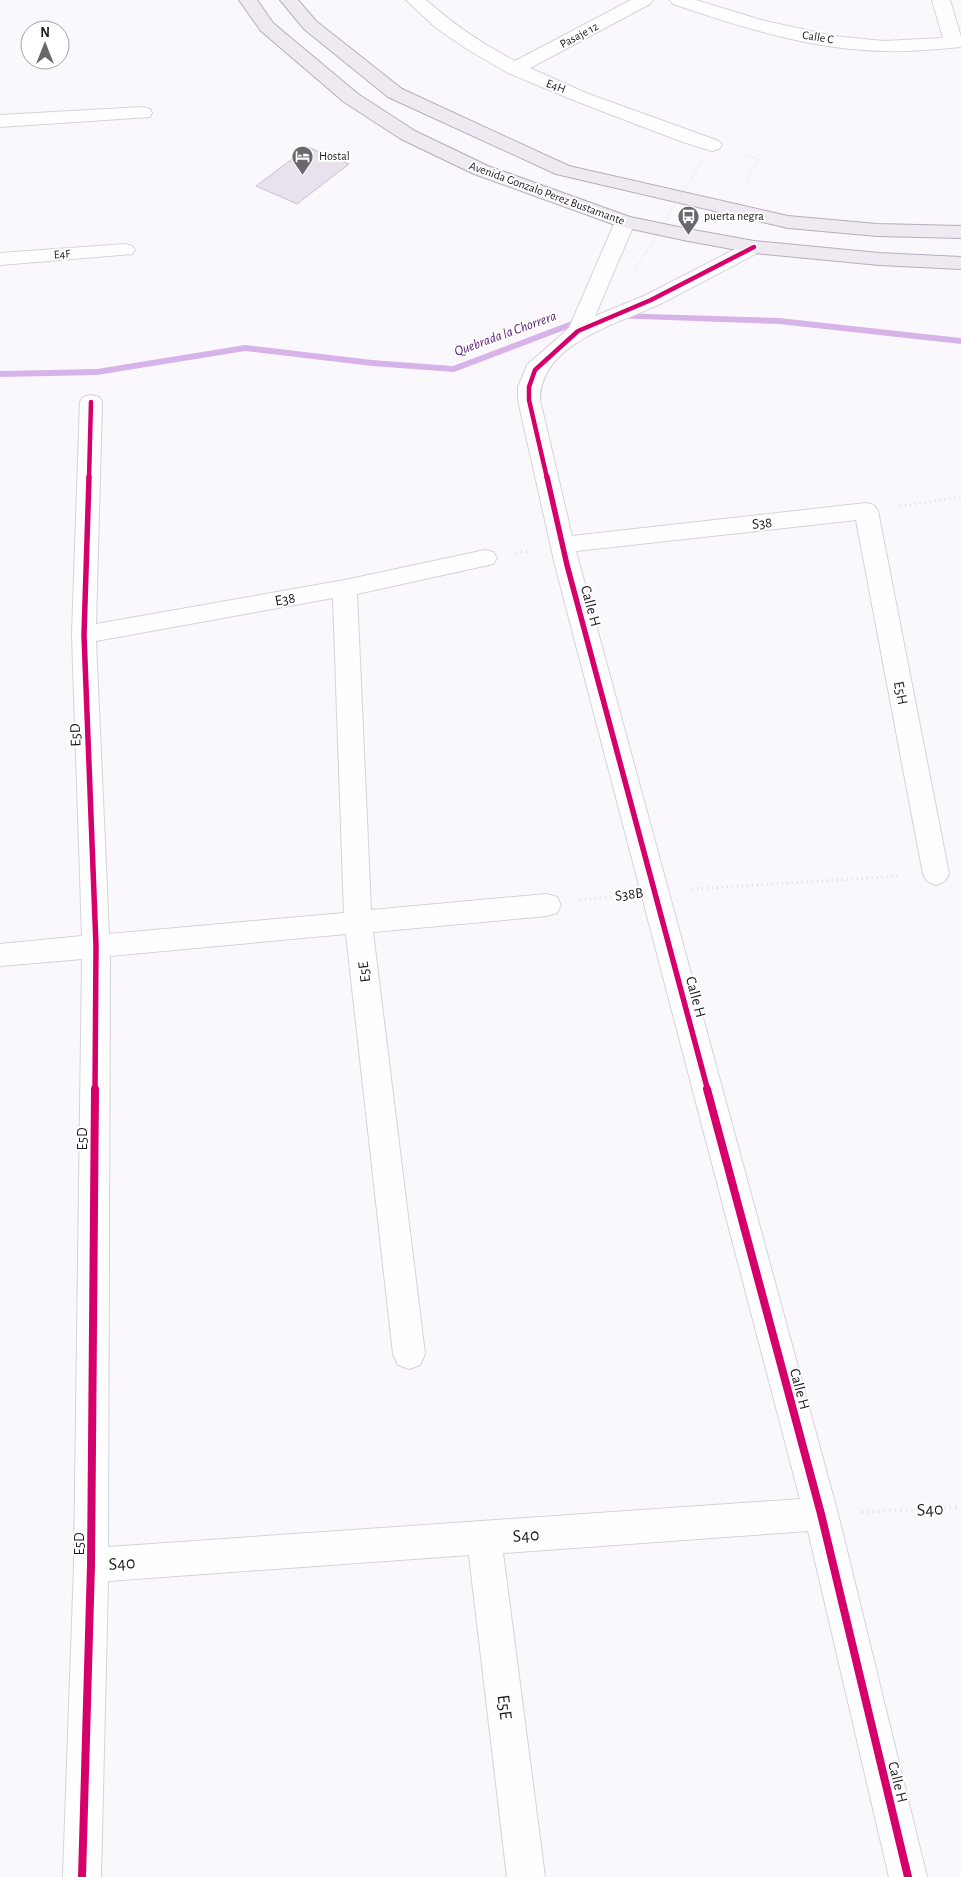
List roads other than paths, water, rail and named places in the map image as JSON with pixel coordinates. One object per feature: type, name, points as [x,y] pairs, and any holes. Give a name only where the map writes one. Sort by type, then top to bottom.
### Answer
[{"type":"main road","name":"Avenida Gonzalo Perez Bustamante","points":[[248,0],[267,27],[350,98],[408,135],[480,170],[625,222],[754,247],[879,259],[961,264]]},
{"type":"main road","name":"Avenida Gonzalo Perez Bustamante","points":[[289,0],[310,25],[395,94],[563,170],[788,222],[877,230],[961,232]]},
{"type":"street","name":"E4H","points":[[415,0],[434,20],[514,70],[712,145]]},
{"type":"street","name":"Pasaje 12","points":[[514,70],[644,0]]},
{"type":"street","name":"Calle C","points":[[679,0],[735,19],[816,38],[884,46],[957,42]]},
{"type":"street","points":[[940,0],[957,42]]},
{"type":"street","points":[[0,122],[143,113]]},
{"type":"street","name":"Calle H","points":[[578,331],[625,222]]},
{"type":"street","name":"Calle H","points":[[754,247],[651,300],[578,331],[535,370],[529,387],[529,400],[562,546],[821,1514],[908,1877]]},
{"type":"street","name":"E4F","points":[[0,259],[125,250]]},
{"type":"street","name":"E5D","points":[[82,1877],[91,1565],[96,946],[84,635],[91,402]]},
{"type":"street","name":"S38","points":[[562,546],[866,512]]},
{"type":"street","name":"E5H","points":[[866,512],[936,874]]},
{"type":"street","name":"E38","points":[[84,635],[345,588],[485,558]]},
{"type":"street","name":"E5E","points":[[345,588],[358,923],[409,1354]]},
{"type":"street","points":[[0,955],[547,905]]},
{"type":"street","name":"S40","points":[[91,1565],[821,1514]]},
{"type":"street","name":"E5E","points":[[484,1538],[526,1877]]},
{"type":"waterway","name":"Quebrada la Chorrera","points":[[615,316],[779,321],[961,341]]},
{"type":"waterway","name":"Quebrada la Chorrera","points":[[0,374],[97,372],[245,348],[372,363],[454,369],[585,319]]},
{"type":"place","name":"Hostal","points":[[303,175]]},
{"type":"place","name":"puerta negra","points":[[688,235]]}]
